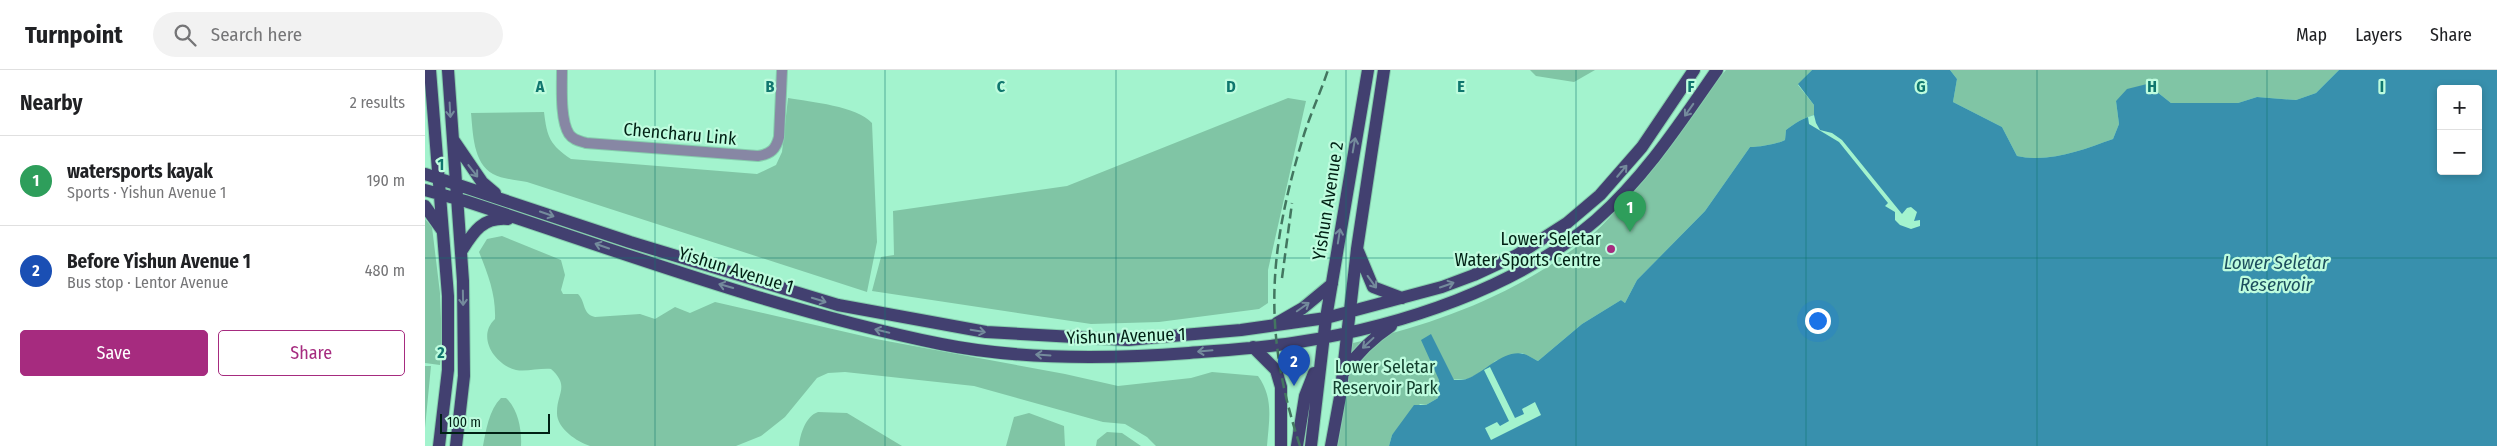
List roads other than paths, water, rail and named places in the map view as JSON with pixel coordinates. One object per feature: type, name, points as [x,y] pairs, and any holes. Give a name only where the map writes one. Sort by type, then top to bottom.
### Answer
[{"type":"main road","points":[[430,70],[428,84],[435,125],[448,296],[448,370],[439,446]]},
{"type":"main road","name":"Yishun Avenue 2","points":[[1320,358],[1368,70]]},
{"type":"main road","name":"Yishun Avenue 2","points":[[1331,446],[1343,374],[1357,249],[1384,70]]},
{"type":"main road","name":"Yishun Avenue 1","points":[[425,174],[439,177],[630,242],[838,306],[986,332],[1127,340],[1272,326],[1326,318],[1442,287],[1489,268],[1540,242],[1567,223],[1600,194],[1642,147],[1694,70]]},
{"type":"main road","name":"Yishun Avenue 1","points":[[425,190],[733,288],[861,326],[945,345],[1078,357],[1137,357],[1253,348],[1323,338],[1400,320],[1506,278],[1563,246],[1625,193],[1651,164],[1717,70]]},
{"type":"main road","points":[[449,76],[452,138],[462,250],[464,376],[456,446]]},
{"type":"main road","points":[[425,144],[435,125]]},
{"type":"main road","points":[[452,138],[482,182],[501,198]]},
{"type":"main road","points":[[425,206],[444,234]]},
{"type":"main road","points":[[462,250],[478,226],[486,221],[497,218],[524,220]]},
{"type":"main road","points":[[1357,249],[1373,286],[1402,298]]},
{"type":"main road","points":[[1489,268],[1485,274],[1486,280],[1489,282],[1506,278]]},
{"type":"main road","points":[[1272,326],[1303,308],[1332,284]]},
{"type":"main road","points":[[1343,374],[1354,357],[1369,342],[1400,320]]},
{"type":"main road","points":[[1253,348],[1276,370],[1281,387],[1281,446]]},
{"type":"main road","points":[[1297,446],[1305,396],[1320,358]]},
{"type":"main road","points":[[1311,446],[1320,358]]},
{"type":"street","name":"Chencharu Link","points":[[562,70],[564,121],[569,134],[574,139],[587,143],[758,156],[767,155],[777,146],[782,70]]},
{"type":"street","points":[[428,84],[449,76]]},
{"type":"water","name":"Lower Seletar Reservoir","points":[[1812,70],[1950,70],[1957,79],[1953,102],[2002,127],[2017,156],[2042,158],[2066,154],[2113,139],[2119,124],[2116,101],[2127,89],[2147,84],[2171,103],[2238,103],[2257,97],[2296,100],[2316,93],[2339,70],[2497,70],[2497,446],[1389,446],[1392,435],[1414,405],[1426,405],[1438,398],[1439,380],[1421,340],[1431,334],[1454,380],[1467,379],[1502,358],[1517,353],[1524,354],[1538,361],[1582,324],[1621,300],[1625,303],[1637,280],[1705,211],[1750,147],[1778,143],[1785,140],[1786,130],[1799,121],[1814,115],[1814,105],[1798,84]]},
{"type":"railway","points":[[1300,446],[1288,405],[1280,367],[1275,330],[1274,293],[1282,220],[1291,182],[1305,132],[1328,70]]},
{"type":"railway","points":[[1282,278],[1292,203]]},
{"type":"place","name":"watersports kayak","points":[[1630,232]]},
{"type":"place","name":"Lower Seletar Water Sports Centre","points":[[1611,249]]},
{"type":"place","name":"Before Yishun Avenue 1","points":[[1294,386]]},
{"type":"park label","name":"Lower Seletar Reservoir Park","points":[[1385,377]]}]
